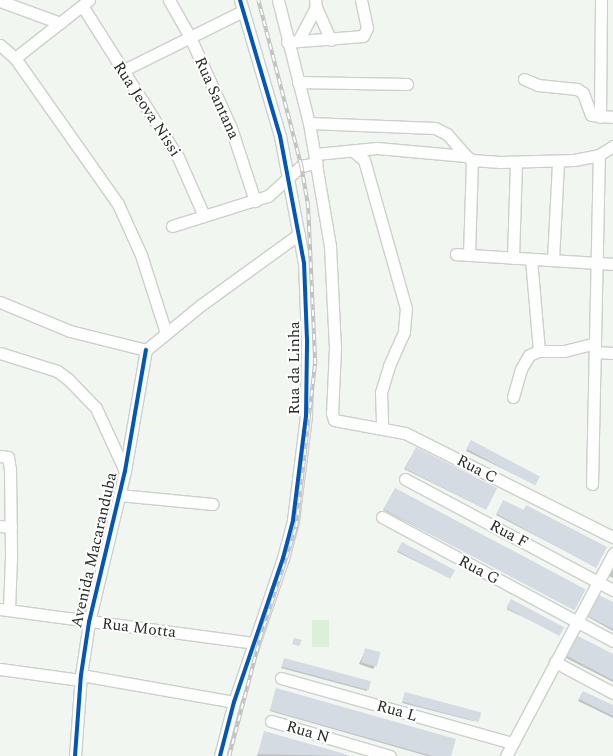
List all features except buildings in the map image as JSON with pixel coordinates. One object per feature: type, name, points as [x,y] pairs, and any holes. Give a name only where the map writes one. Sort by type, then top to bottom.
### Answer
[{"type":"street","name":"Rua Santana","points":[[169,0],[190,37],[231,128],[255,201]]},
{"type":"street","name":"Rua da Linha","points":[[220,756],[234,702],[285,550],[294,515],[304,443],[307,340],[304,263],[288,176],[277,124],[240,0]]},
{"type":"street","points":[[278,0],[292,41],[298,82],[317,158]]},
{"type":"street","points":[[292,41],[355,38],[366,34],[367,28],[361,0]]},
{"type":"street","points":[[600,117],[601,0]]},
{"type":"street","points":[[0,1],[60,23]]},
{"type":"street","points":[[15,58],[86,3]]},
{"type":"street","name":"Rua Jeova Nissi","points":[[86,3],[122,70],[178,157],[204,216]]},
{"type":"street","points":[[292,41],[316,3]]},
{"type":"street","points":[[316,3],[331,40]]},
{"type":"street","points":[[122,70],[244,12]]},
{"type":"street","points":[[0,45],[15,58],[118,204],[142,255],[166,333]]},
{"type":"street","points":[[524,79],[543,86],[576,89],[584,93],[592,115],[600,117],[613,117]]},
{"type":"street","points":[[298,82],[407,84]]},
{"type":"street","points":[[309,123],[435,128],[447,134],[469,158],[470,255]]},
{"type":"street","points":[[172,226],[255,201],[274,192],[288,176],[301,166],[317,158],[353,151],[390,148],[516,163],[558,162],[599,155],[613,146]]},
{"type":"street","points":[[353,151],[364,160],[406,308],[404,332],[388,366],[381,392],[382,429]]},
{"type":"street","points":[[592,484],[599,155]]},
{"type":"street","name":"Rua C","points":[[317,158],[332,267],[335,348],[332,413],[334,420],[405,433],[613,537]]},
{"type":"street","points":[[553,259],[558,162]]},
{"type":"street","points":[[513,258],[516,163]]},
{"type":"street","points":[[0,302],[70,331],[146,350],[166,333],[299,234]]},
{"type":"street","points":[[456,254],[613,264]]},
{"type":"street","points":[[531,259],[539,351]]},
{"type":"street","points":[[513,397],[527,357],[539,351],[564,351],[595,347],[613,353]]},
{"type":"street","name":"Avenida Macaranduba","points":[[75,756],[81,678],[89,622],[120,495],[146,350]]},
{"type":"street","points":[[0,353],[57,371],[68,379],[96,408],[125,471]]},
{"type":"street","points":[[4,456],[6,527],[11,557],[4,609]]},
{"type":"street","name":"Rua F","points":[[405,479],[613,590]]},
{"type":"street","points":[[120,495],[213,504]]},
{"type":"street","name":"Rua G","points":[[382,517],[613,641]]},
{"type":"street","points":[[506,756],[613,554]]},
{"type":"street","points":[[0,557],[11,557]]},
{"type":"street","name":"Rua Motta","points":[[4,609],[89,622],[254,643]]},
{"type":"street","points":[[555,662],[613,693]]},
{"type":"street","points":[[0,669],[81,678],[234,702]]},
{"type":"street","name":"Rua L","points":[[281,678],[512,743]]},
{"type":"street","name":"Rua N","points":[[271,721],[390,756]]},
{"type":"green space","points":[[312,620],[329,620],[329,647],[312,647]]},
{"type":"railway","points":[[229,756],[260,638],[296,527],[315,364],[308,207],[301,166],[258,0]]},
{"type":"cycle path","points":[[220,756],[234,702],[283,558],[293,520],[306,416],[307,340],[304,263],[280,136],[240,0]]},
{"type":"cycle path","points":[[75,756],[81,675],[89,622],[125,471],[146,350]]}]
